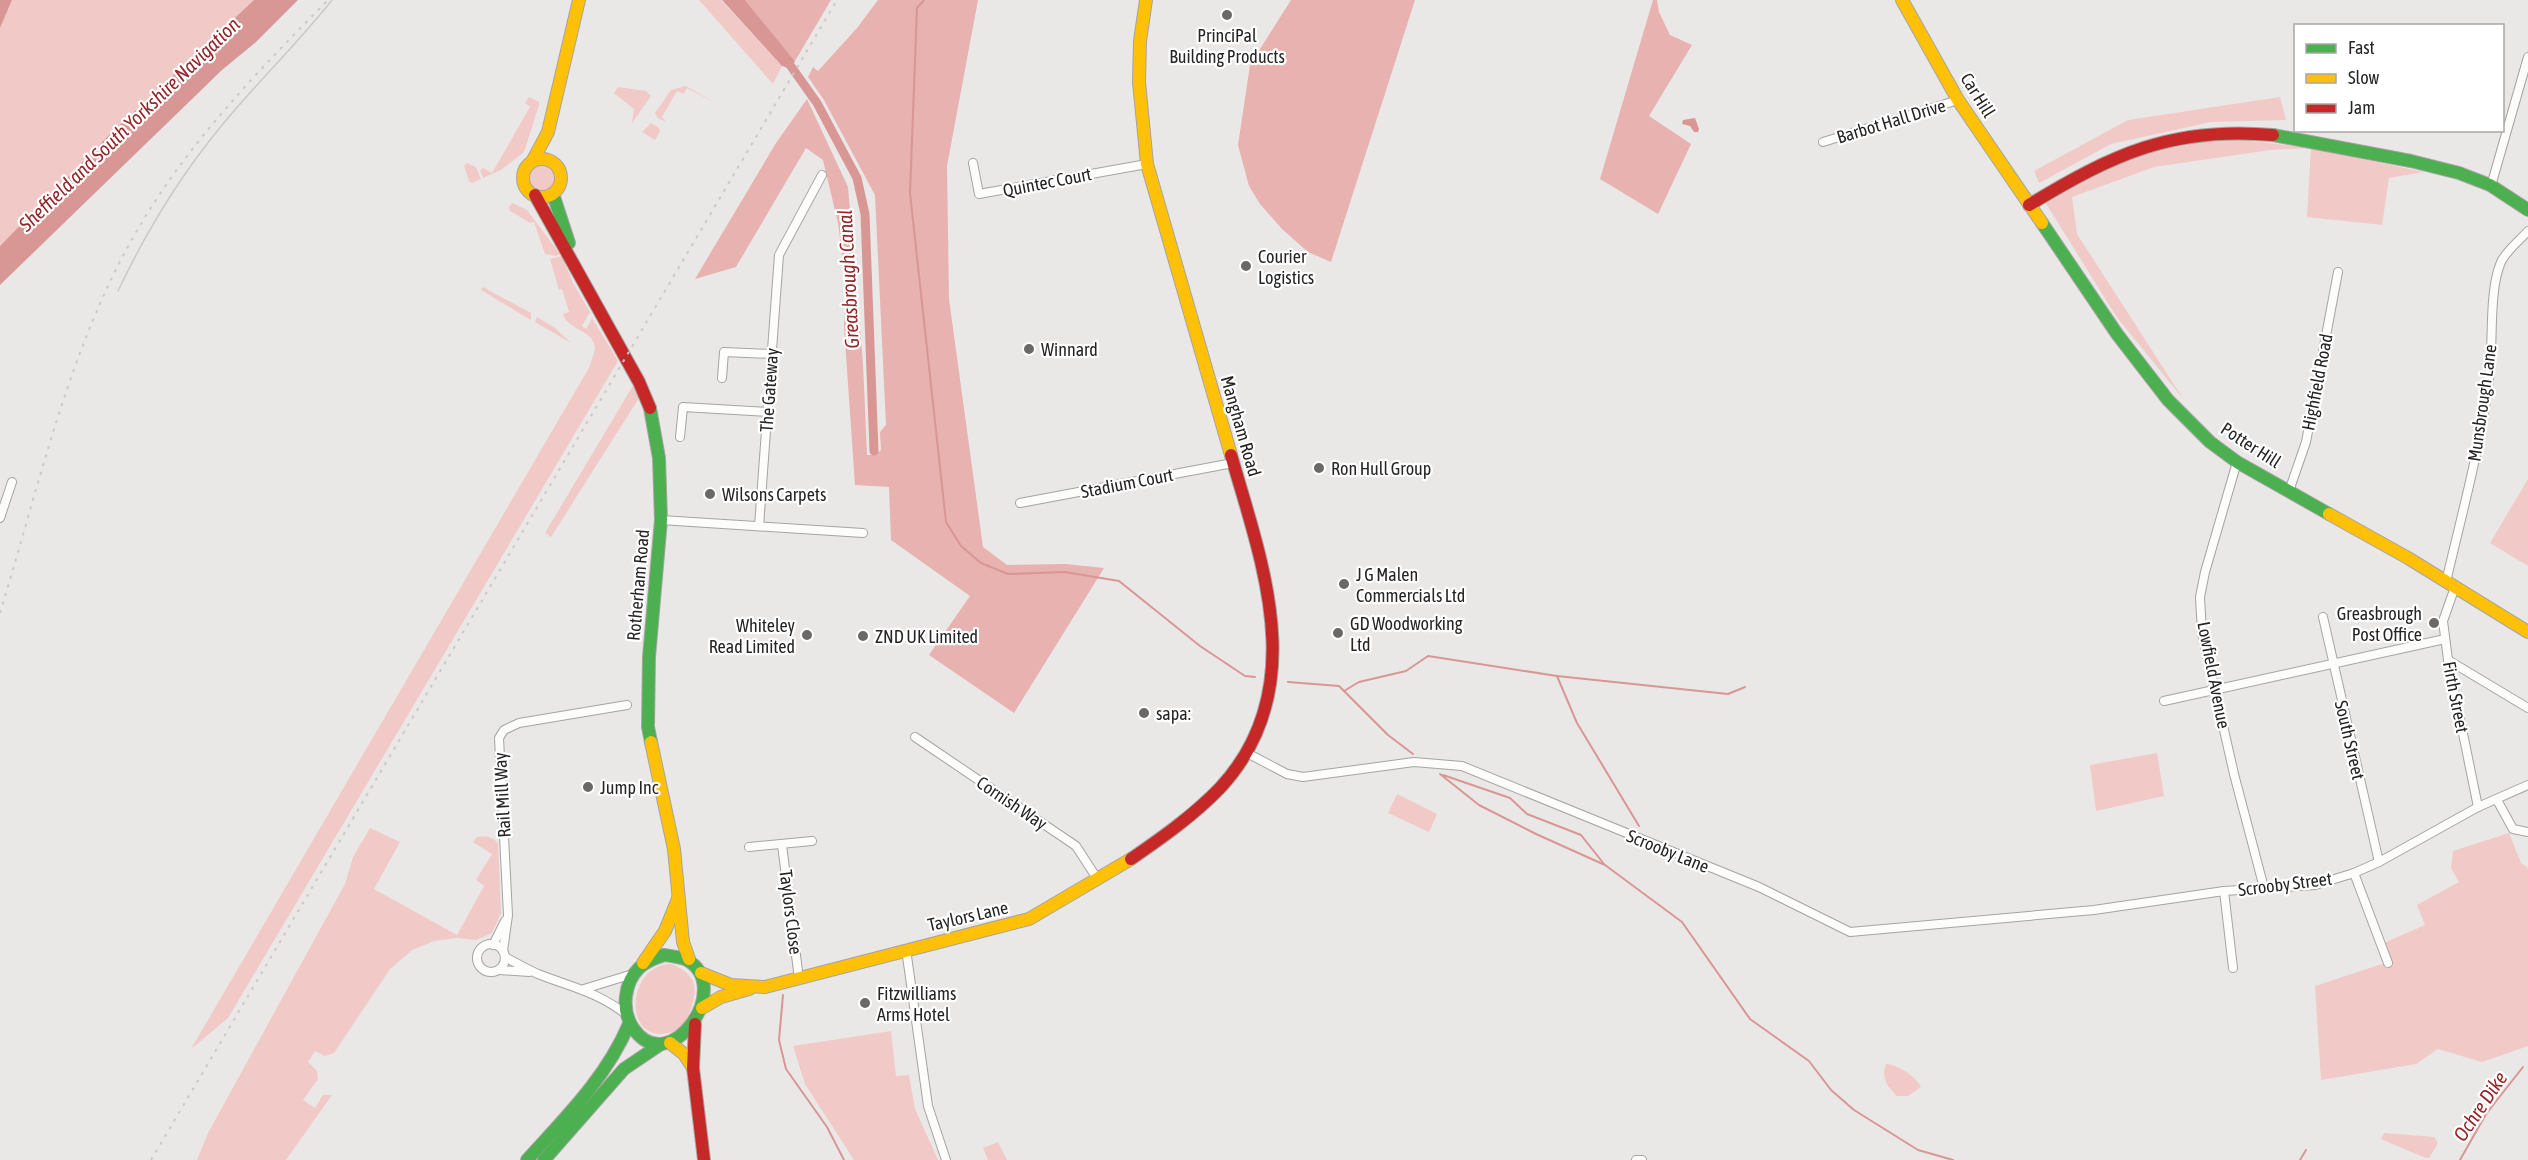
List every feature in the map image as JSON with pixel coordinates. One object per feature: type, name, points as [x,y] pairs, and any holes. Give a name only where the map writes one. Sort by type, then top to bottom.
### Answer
[{"type":"main road","name":"Rotherham Road","points":[[579,0],[548,132],[523,176],[526,188],[535,195],[649,404],[659,458],[661,520],[649,657],[648,727],[674,849],[683,942],[688,959]]},
{"type":"main road","name":"Mangham Road","points":[[1146,0],[1138,55],[1140,120],[1147,164],[1233,463],[1264,580],[1273,652],[1272,684],[1265,711],[1247,753],[1222,787],[1198,811],[1171,831]]},
{"type":"main road","name":"Car Hill","points":[[1902,0],[1958,100],[2029,205]]},
{"type":"main road","name":"Rotherham Road","points":[[548,132],[553,162],[558,166],[561,177],[559,187],[553,194],[556,210],[587,293]]},
{"type":"main road","points":[[2029,205],[2073,177],[2121,154],[2172,139],[2213,133],[2257,133],[2294,138],[2421,164],[2462,175],[2491,186],[2528,210]]},
{"type":"main road","points":[[533,160],[540,158],[553,162]]},
{"type":"main road","points":[[535,195],[553,194]]},
{"type":"main road","name":"Potter Hill","points":[[2029,205],[2117,334],[2168,400],[2210,442],[2237,462],[2528,632]]},
{"type":"main road","name":"Taylors Lane","points":[[702,1008],[721,997],[754,988],[799,979],[906,949],[1016,924],[1066,901],[1171,831]]},
{"type":"main road","name":"Rotherham Road","points":[[638,970],[665,931],[680,894]]},
{"type":"main road","points":[[527,1160],[601,1076],[622,1043],[628,1019],[626,999],[630,983],[638,970],[664,955],[677,955],[688,959],[701,973],[704,991],[702,1008],[695,1024],[693,1068],[704,1160]]},
{"type":"main road","name":"Taylors Lane","points":[[701,973],[731,985],[754,988]]},
{"type":"main road","points":[[628,1019],[641,1037],[665,1043],[684,1053],[693,1068]]},
{"type":"main road","points":[[544,1160],[624,1068],[687,1032],[695,1024]]},
{"type":"street","points":[[2491,186],[2528,57]]},
{"type":"street","name":"Barbot Hall Drive","points":[[1823,142],[1958,100]]},
{"type":"street","name":"Quintec Court","points":[[973,163],[979,194],[1147,164]]},
{"type":"street","name":"The Gateway","points":[[759,526],[779,255],[822,175]]},
{"type":"street","name":"Munsbrough Lane","points":[[2451,585],[2490,372],[2495,288],[2501,262],[2528,231]]},
{"type":"street","name":"Highfield Road","points":[[2289,491],[2306,442],[2338,272]]},
{"type":"street","points":[[722,378],[724,352],[772,354]]},
{"type":"street","points":[[680,437],[683,407],[768,412]]},
{"type":"street","name":"Lowfield Avenue","points":[[2237,462],[2200,597],[2202,633],[2264,888]]},
{"type":"street","name":"Stadium Court","points":[[1020,504],[1233,463]]},
{"type":"street","points":[[0,518],[12,482]]},
{"type":"street","points":[[661,520],[863,533]]},
{"type":"street","name":"Firth Street","points":[[2451,585],[2443,621],[2445,639],[2478,807]]},
{"type":"street","name":"South Street","points":[[2323,617],[2379,862]]},
{"type":"street","points":[[2164,701],[2332,662],[2445,639]]},
{"type":"street","points":[[2448,660],[2528,707]]},
{"type":"street","name":"Rail Mill Way","points":[[504,954],[508,915],[499,738],[504,730],[519,723],[627,705]]},
{"type":"street","name":"Cornish Way","points":[[915,737],[1076,846],[1098,880]]},
{"type":"street","name":"Scrooby Lane","points":[[1247,753],[1287,774],[1303,777],[1403,763],[1462,766],[1759,887],[1850,932],[2094,910]]},
{"type":"street","name":"Scrooby Street","points":[[2094,910],[2224,891],[2316,885],[2379,862],[2478,807],[2528,785]]},
{"type":"street","points":[[2497,800],[2512,829],[2528,832]]},
{"type":"street","name":"Taylors Close","points":[[749,846],[812,841]]},
{"type":"street","name":"Taylors Close","points":[[782,845],[799,979]]},
{"type":"street","points":[[2354,873],[2388,963]]},
{"type":"street","points":[[2224,891],[2233,968]]},
{"type":"street","points":[[508,915],[492,945],[481,949],[478,963],[487,971],[536,973]]},
{"type":"street","points":[[492,945],[536,973],[584,989],[611,1002],[628,1019]]},
{"type":"street","points":[[906,949],[928,1106],[946,1160]]},
{"type":"street","points":[[499,970],[504,964],[504,954]]},
{"type":"street","points":[[584,989],[638,970]]},
{"type":"street","points":[[1636,1160],[1642,1160]]},
{"type":"shaded area","points":[[12,0],[254,0],[107,137],[0,246],[0,28]]},
{"type":"shaded area","points":[[699,0],[721,0],[782,66],[773,84]]},
{"type":"shaded area","points":[[745,0],[831,0],[795,61]]},
{"type":"shaded area","points":[[878,0],[978,0],[947,166],[949,299],[983,547],[1007,565],[1065,564],[1104,568],[1014,713],[929,655],[970,596],[891,540],[889,487],[855,485],[844,326],[846,282],[838,223],[823,160],[806,148],[736,267],[695,279],[776,143],[807,99],[848,187],[863,363],[867,455],[875,455],[881,450],[880,432],[886,425],[875,195],[824,100],[808,77],[813,67],[818,71],[857,28]]},
{"type":"shaded area","points":[[1291,0],[1415,0],[1331,262],[1308,252],[1282,229],[1260,204],[1249,186],[1238,145],[1250,65]]},
{"type":"shaded area","points":[[1653,0],[1657,0],[1659,12],[1670,35],[1692,45],[1649,116],[1691,144],[1658,214],[1600,179]]},
{"type":"shaded area","points":[[686,86],[717,104],[687,88],[684,94],[677,91],[662,117],[666,122],[658,118],[655,113],[671,90]]},
{"type":"shaded area","points":[[618,87],[646,91],[651,96],[632,123],[634,109],[614,93]]},
{"type":"shaded area","points":[[529,97],[539,102],[539,105],[524,152],[501,170],[483,178],[480,170],[483,168],[492,173],[530,107],[525,103]]},
{"type":"shaded area","points":[[2280,97],[2286,120],[2211,122],[2111,144],[2039,183],[2034,171],[2128,120]]},
{"type":"shaded area","points":[[651,123],[660,131],[655,140],[642,132]]},
{"type":"shaded area","points":[[2216,137],[2311,148],[2270,150],[2154,167],[2072,197],[2077,234],[2184,400],[2116,316],[2045,202],[2115,160]]},
{"type":"shaded area","points":[[2311,148],[2423,172],[2389,178],[2382,225],[2307,217]]},
{"type":"shaded area","points":[[467,163],[476,167],[481,179],[472,183],[469,181],[464,166]]},
{"type":"shaded area","points":[[542,166],[551,169],[554,178],[551,187],[542,190],[533,187],[530,178],[533,169]]},
{"type":"shaded area","points":[[512,203],[527,210],[560,254],[556,256],[545,254],[534,222],[530,223],[510,211],[509,207]]},
{"type":"shaded area","points":[[562,256],[573,283],[590,312],[582,326],[586,329],[592,318],[618,361],[228,1018],[191,1049],[590,366],[595,350],[594,342],[570,324],[563,314],[569,312],[562,289],[559,290],[550,259]]},
{"type":"shaded area","points":[[483,287],[531,313],[531,320],[481,290]]},
{"type":"shaded area","points":[[537,317],[555,328],[571,343],[535,322]]},
{"type":"shaded area","points":[[634,384],[639,398],[551,537],[545,533]]},
{"type":"shaded area","points":[[2528,479],[2528,566],[2490,543]]},
{"type":"shaded area","points":[[2157,753],[2164,796],[2096,811],[2090,765]]},
{"type":"shaded area","points":[[1397,794],[1437,814],[1429,832],[1388,813]]},
{"type":"shaded area","points":[[370,828],[400,842],[374,889],[457,935],[484,886],[476,880],[492,854],[473,842],[477,837],[488,837],[498,843],[501,913],[492,933],[476,940],[457,938],[434,941],[412,950],[390,969],[334,1053],[325,1056],[315,1051],[308,1062],[317,1071],[318,1079],[303,1100],[315,1108],[323,1095],[332,1095],[286,1160],[197,1160],[208,1133],[345,884],[353,857]]},
{"type":"shaded area","points":[[2509,833],[2521,863],[2528,868],[2528,1046],[2482,1062],[2438,1049],[2416,1064],[2321,1080],[2315,986],[2385,963],[2386,942],[2425,925],[2417,905],[2459,882],[2451,868],[2453,851]]},
{"type":"shaded area","points":[[671,964],[686,972],[693,982],[695,988],[693,1003],[687,1019],[679,1028],[668,1033],[653,1033],[643,1026],[637,1016],[636,1002],[639,988],[646,976],[656,967]]},
{"type":"shaded area","points":[[891,1031],[896,1076],[909,1075],[915,1109],[938,1160],[854,1160],[805,1084],[793,1046]]},
{"type":"shaded area","points":[[1886,1064],[1896,1066],[1906,1072],[1921,1087],[1908,1096],[1897,1096],[1886,1081],[1884,1074]]},
{"type":"shaded area","points":[[2384,1133],[2434,1137],[2438,1143],[2429,1158],[2423,1157],[2381,1139]]},
{"type":"shaded area","points":[[998,1142],[1007,1160],[988,1160],[983,1148]]},
{"type":"water","points":[[0,0],[12,0],[0,28]]},
{"type":"water","name":"Sheffield and South Yorkshire Navigation","points":[[254,0],[298,0],[256,42],[222,70],[0,285],[0,246],[107,137]]},
{"type":"water","points":[[722,0],[745,0],[795,61],[791,69],[782,66]]},
{"type":"water","points":[[1695,118],[1698,132],[1682,124],[1683,120]]},
{"type":"waterway","points":[[924,0],[917,8],[910,193],[946,522],[961,546],[981,563],[1008,574],[1065,572],[1119,581],[1200,646],[1245,676],[1255,677]]},
{"type":"waterway","name":"Greasbrough Canal","points":[[785,58],[817,103],[857,178],[865,214],[874,451]]},
{"type":"waterway","points":[[1344,691],[1359,682],[1406,671],[1428,656],[1557,676],[1728,694],[1745,687]]},
{"type":"waterway","points":[[1557,676],[1577,723],[1639,826]]},
{"type":"waterway","points":[[1288,682],[1339,686],[1388,735],[1413,754]]},
{"type":"waterway","points":[[1440,774],[1479,805],[1605,865],[1682,922],[1750,1019],[1809,1061],[1831,1090],[1854,1110],[1918,1150],[1953,1160]]},
{"type":"waterway","points":[[1443,775],[1510,798],[1527,814],[1581,835],[1604,864]]},
{"type":"waterway","points":[[783,995],[779,1040],[786,1069],[827,1127],[844,1160]]},
{"type":"waterway","name":"Ochre Dike","points":[[2460,1160],[2486,1114],[2523,1067]]},
{"type":"waterway","points":[[2300,1160],[2306,1150]]},
{"type":"tram line","points":[[118,291],[139,249],[186,172],[228,118],[332,0]]},
{"type":"railway","points":[[0,613],[42,468],[73,372],[91,325],[135,234],[155,201],[200,140],[249,82],[328,0]]},
{"type":"railway","points":[[151,1160],[837,0]]},
{"type":"traffic: fast","points":[[2273,135],[2411,161],[2459,173],[2490,185],[2528,210]]},
{"type":"traffic: fast","points":[[553,194],[569,243]]},
{"type":"traffic: fast","points":[[2042,223],[2117,334],[2168,400],[2210,442],[2237,462],[2329,514]]},
{"type":"traffic: fast","points":[[650,408],[659,458],[661,520],[649,657],[648,727],[651,742]]},
{"type":"traffic: fast","points":[[664,955],[687,960],[700,973],[704,989],[700,1007],[692,1024],[679,1037],[663,1044],[648,1041],[633,1028],[627,1013],[626,997],[630,981],[639,968],[664,955]]},
{"type":"traffic: fast","points":[[527,1160],[597,1079],[620,1044],[629,1024]]},
{"type":"traffic: fast","points":[[544,1160],[624,1069],[661,1044]]},
{"type":"traffic: slow","points":[[533,160],[548,132],[579,0]]},
{"type":"traffic: slow","points":[[1146,0],[1140,41],[1139,82],[1147,164],[1231,455]]},
{"type":"traffic: slow","points":[[1902,0],[1958,100],[2042,223]]},
{"type":"traffic: slow","points":[[542,159],[556,164],[561,178],[556,192],[542,197],[528,192],[523,178],[528,164],[542,159]]},
{"type":"traffic: slow","points":[[2329,514],[2408,558],[2528,632]]},
{"type":"traffic: slow","points":[[651,742],[674,849],[683,942],[689,959]]},
{"type":"traffic: slow","points":[[701,973],[731,985],[765,987],[1029,919],[1131,859]]},
{"type":"traffic: slow","points":[[643,963],[665,931],[678,899]]},
{"type":"traffic: slow","points":[[702,1008],[721,997],[749,989]]},
{"type":"traffic: slow","points":[[670,1043],[684,1054],[693,1068]]},
{"type":"traffic: jam","points":[[2029,205],[2088,171],[2145,148],[2204,135],[2237,133],[2273,135]]},
{"type":"traffic: jam","points":[[535,195],[639,382],[650,408]]},
{"type":"traffic: jam","points":[[1131,859],[1189,817],[1220,788],[1248,750],[1265,710],[1272,669],[1272,626],[1266,583],[1256,540],[1231,455]]},
{"type":"traffic: jam","points":[[695,1024],[693,1068],[704,1160]]},
{"type":"place","name":"PrinciPal Building Products","points":[[1227,15]]},
{"type":"place","name":"Courier Logistics","points":[[1246,266]]},
{"type":"place","name":"Winnard","points":[[1029,349]]},
{"type":"place","name":"Ron Hull Group","points":[[1319,468]]},
{"type":"place","name":"Wilsons Carpets","points":[[710,494]]},
{"type":"place","name":"J G Malen Commercials Ltd","points":[[1344,584]]},
{"type":"place","name":"Greasbrough Post Office","points":[[2434,623]]},
{"type":"place","name":"GD Woodworking Ltd","points":[[1338,633]]},
{"type":"place","name":"Whiteley Read Limited","points":[[807,635]]},
{"type":"place","name":"ZND UK Limited","points":[[863,636]]},
{"type":"place","name":"sapa:","points":[[1144,713]]},
{"type":"place","name":"Jump Inc","points":[[588,787]]},
{"type":"place","name":"Fitzwilliams Arms Hotel","points":[[865,1003]]}]
